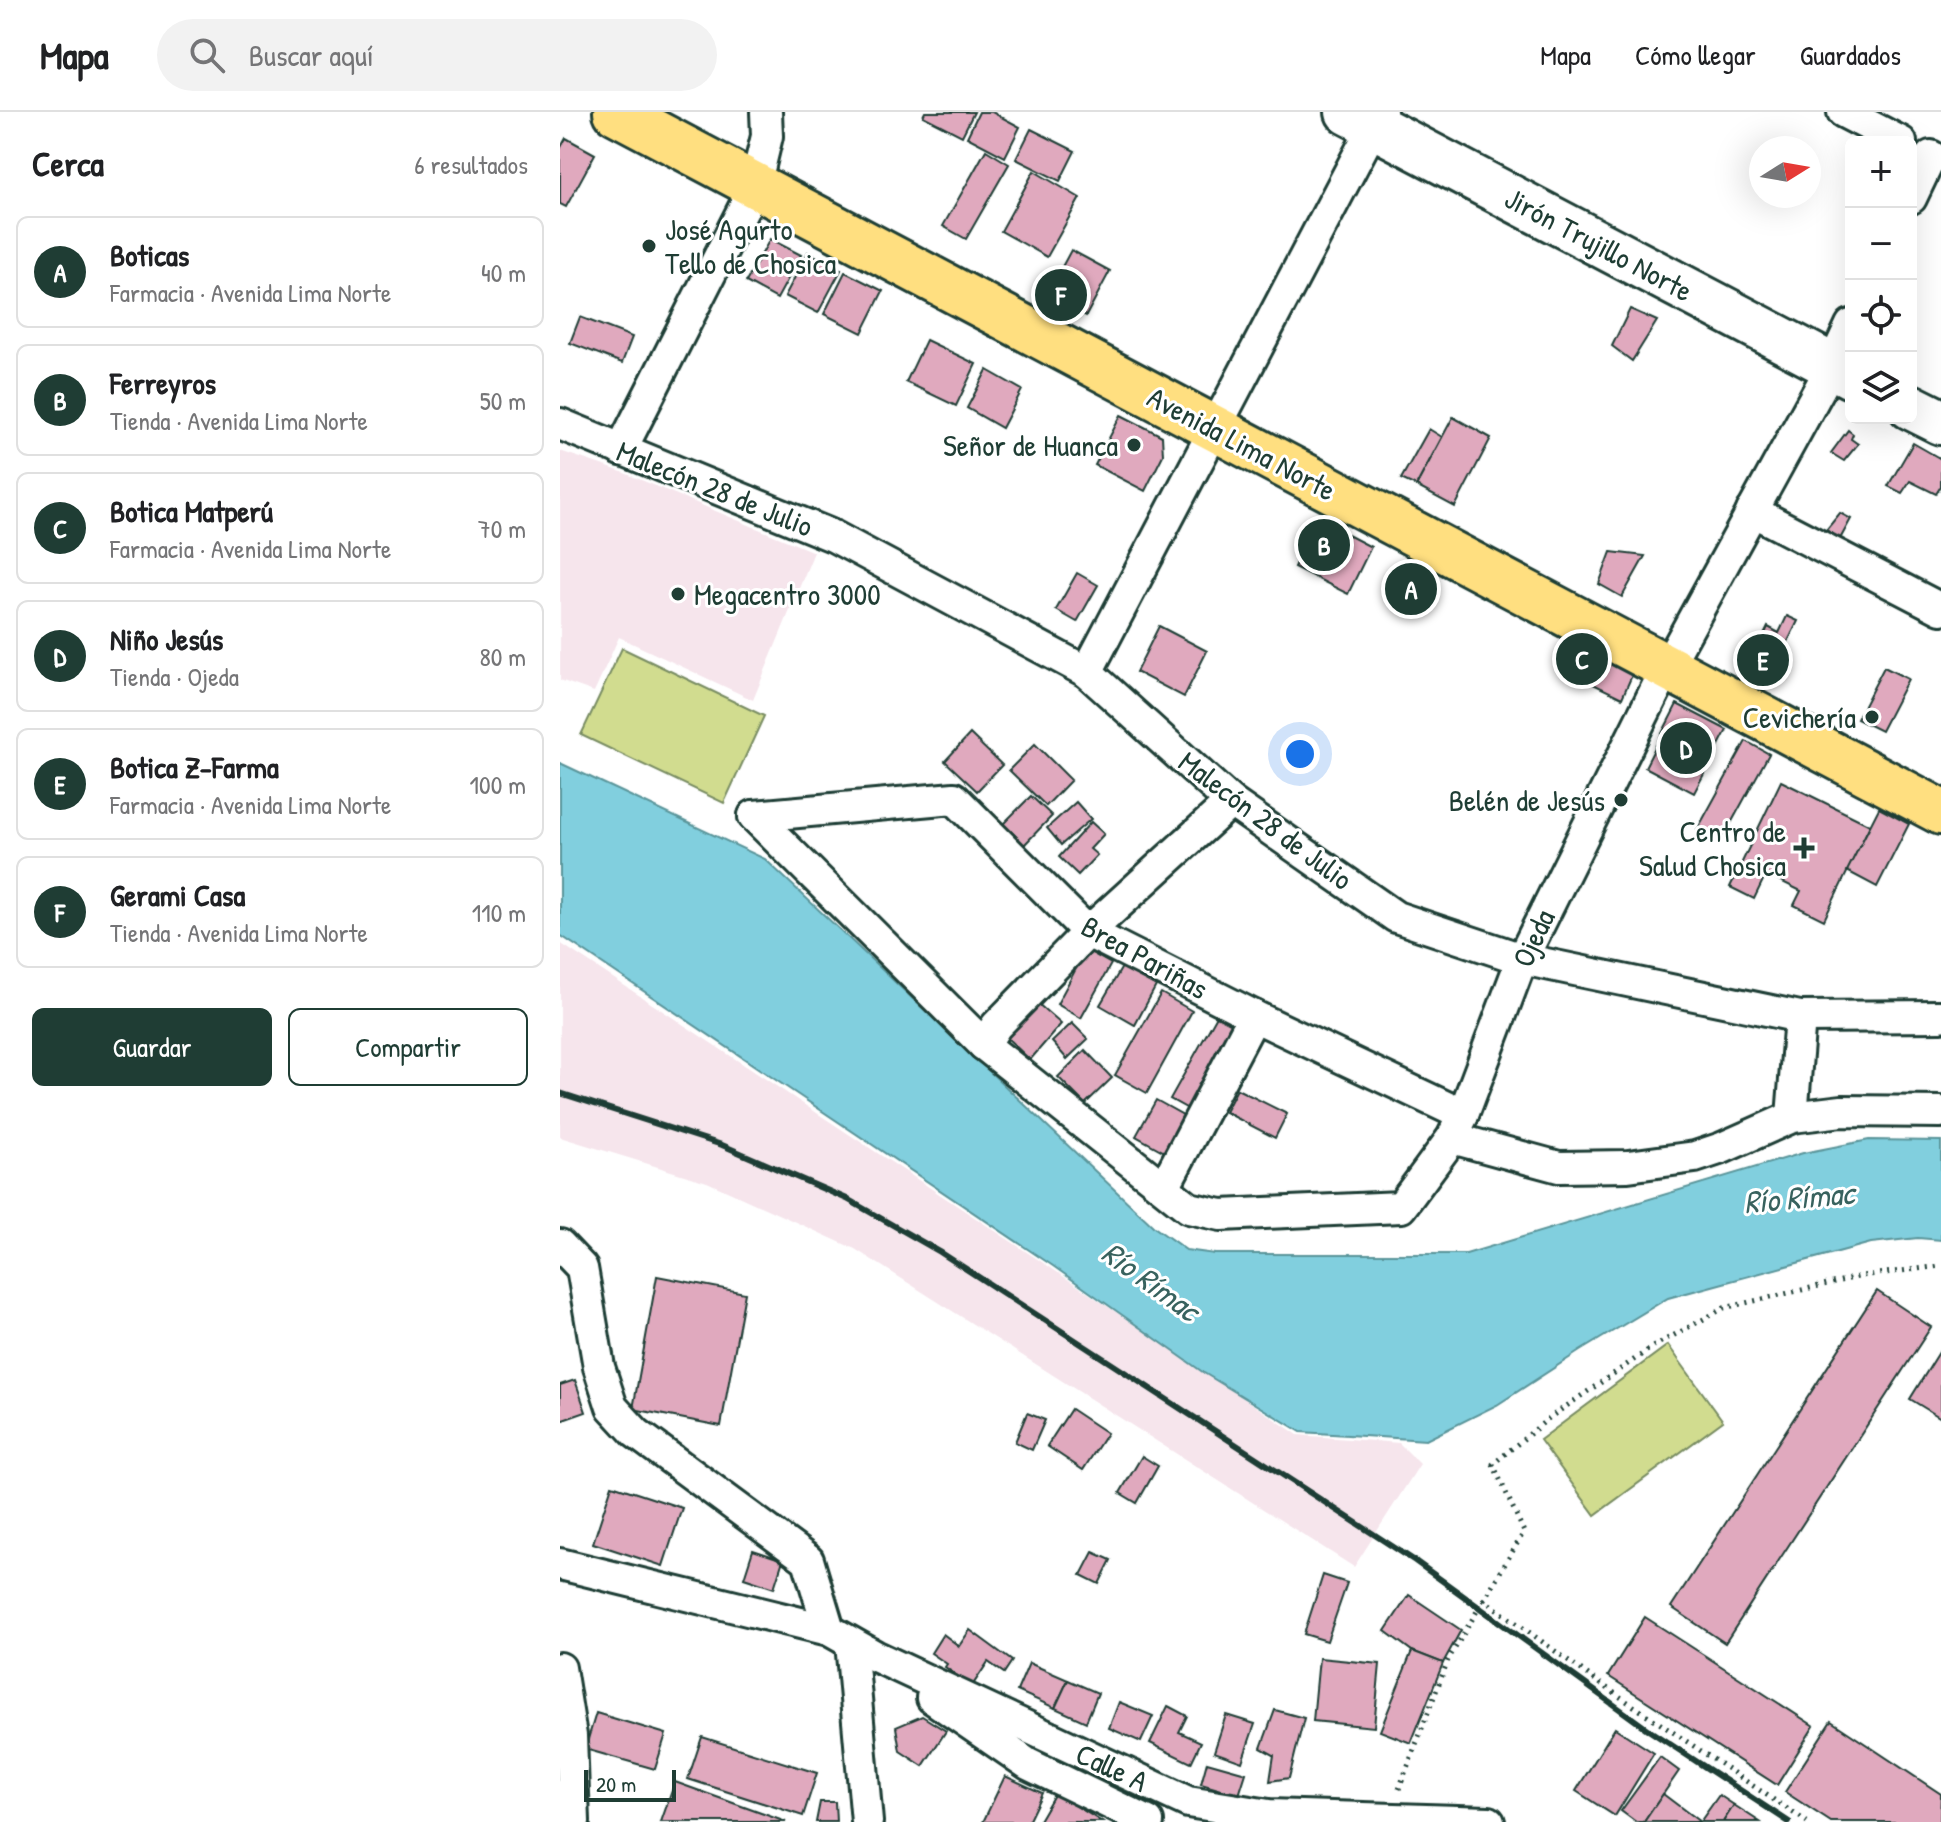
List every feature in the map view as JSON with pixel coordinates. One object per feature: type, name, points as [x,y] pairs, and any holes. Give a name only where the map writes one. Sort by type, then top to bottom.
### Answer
[{"type":"highway","name":"Avenida Lima Norte","points":[[616,112],[1941,812]]},
{"type":"street","points":[[621,450],[755,186],[767,136],[766,112]]},
{"type":"street","points":[[1843,112],[1889,136]]},
{"type":"street","points":[[1087,672],[1216,429],[1368,117]]},
{"type":"street","name":"Jirón Trujillo Norte","points":[[1368,117],[1841,371]]},
{"type":"street","points":[[1917,182],[1928,154]]},
{"type":"street","name":"Ojeda","points":[[1164,1187],[1189,1208],[1221,1215],[1401,1207],[1458,1126],[1522,959],[1667,667],[1752,511],[1841,371]]},
{"type":"street","points":[[1917,410],[1941,422]]},
{"type":"street","name":"Malecón 28 de Julio","points":[[560,424],[833,536],[1087,672],[1231,802],[1396,917],[1522,959],[1800,1017],[1941,1016]]},
{"type":"street","points":[[1752,511],[1941,609]]},
{"type":"street","name":"Brea Pariñas","points":[[984,1045],[754,816],[954,798],[1088,932],[1254,1016],[1458,1126],[1559,1167],[1628,1166],[1695,1157],[1792,1117],[1842,1111],[1941,1112]]},
{"type":"street","points":[[1231,802],[1088,932],[996,1026],[984,1045],[1164,1187],[1254,1016]]},
{"type":"street","points":[[1792,1117],[1800,1017]]},
{"type":"street","points":[[560,1245],[582,1268],[599,1367],[612,1407],[636,1433],[808,1560],[852,1643],[867,1822]]},
{"type":"street","points":[[560,1564],[852,1643],[1028,1764],[1148,1822]]},
{"type":"street","name":"Calle A","points":[[852,1643],[1188,1802],[1269,1815],[1489,1822]]},
{"type":"street","points":[[560,1668],[571,1736],[574,1822]]},
{"type":"path","points":[[1389,1817],[1448,1660],[1524,1532],[1493,1464],[1549,1418],[1654,1346],[1724,1308],[1862,1276],[1941,1266]]},
{"type":"path","points":[[1483,1599],[1625,1700],[1807,1822]]},
{"type":"shaded area","name":"Megacentro 3000","points":[[560,451],[622,472],[814,552],[753,700],[619,637],[594,692],[560,680]]},
{"type":"shaded area","points":[[560,943],[1298,1435],[1399,1443],[1420,1464],[1354,1567],[855,1249],[707,1182],[560,1137]]},
{"type":"green space","points":[[622,648],[764,716],[724,803],[581,735]]},
{"type":"green space","points":[[1668,1345],[1723,1421],[1595,1515],[1540,1440]]},
{"type":"water","name":"Río Rímac","points":[[560,763],[765,859],[1154,1227],[1186,1250],[1215,1254],[1466,1254],[1803,1153],[1869,1140],[1941,1141],[1941,1240],[1918,1238],[1871,1243],[1668,1298],[1497,1405],[1426,1440],[1301,1432],[1204,1373],[1053,1266],[560,935]]},
{"type":"building","points":[[925,112],[974,112],[962,136],[923,116]]},
{"type":"building","points":[[979,112],[992,112],[1020,127],[1005,157],[967,137]]},
{"type":"building","points":[[1031,129],[1075,151],[1060,181],[1016,159]]},
{"type":"building","points":[[566,138],[595,154],[566,207],[560,204],[560,149]]},
{"type":"building","points":[[986,150],[1009,164],[966,239],[943,226]]},
{"type":"building","points":[[1034,171],[1080,198],[1047,257],[1001,231]]},
{"type":"building","points":[[770,239],[801,255],[777,299],[746,282]]},
{"type":"building","points":[[1071,250],[1110,271],[1086,316],[1053,298],[1063,279],[1057,276]]},
{"type":"building","points":[[808,252],[841,270],[818,313],[785,296]]},
{"type":"building","points":[[845,272],[883,291],[862,333],[824,314]]},
{"type":"building","points":[[1630,309],[1657,321],[1632,361],[1612,346]]},
{"type":"building","points":[[580,317],[632,337],[622,363],[570,343]]},
{"type":"building","points":[[926,340],[976,364],[956,406],[906,382]]},
{"type":"building","points":[[987,370],[1022,390],[1002,428],[967,408]]},
{"type":"building","name":"Señor de Huanca","points":[[1121,415],[1162,436],[1163,455],[1145,491],[1095,465]]},
{"type":"building","points":[[1453,417],[1491,438],[1455,507],[1416,486]]},
{"type":"building","points":[[1429,429],[1442,437],[1416,486],[1401,479]]},
{"type":"building","points":[[1848,430],[1853,434],[1851,439],[1858,444],[1844,461],[1831,453]]},
{"type":"building","points":[[1913,443],[1941,459],[1941,486],[1936,494],[1910,481],[1902,493],[1888,486]]},
{"type":"building","points":[[1840,513],[1851,519],[1840,539],[1826,530]]},
{"type":"building","points":[[1317,519],[1371,547],[1348,594],[1294,567]]},
{"type":"building","points":[[1611,552],[1645,556],[1622,597],[1599,584]]},
{"type":"building","points":[[1407,566],[1432,579],[1415,613],[1389,599]]},
{"type":"building","points":[[1077,573],[1098,585],[1077,622],[1056,610]]},
{"type":"building","points":[[1787,616],[1798,621],[1772,674],[1750,664],[1768,627],[1779,633]]},
{"type":"building","points":[[1159,626],[1207,651],[1184,697],[1136,672]]},
{"type":"building","points":[[1572,644],[1633,673],[1622,698],[1560,668]]},
{"type":"building","points":[[1884,667],[1908,679],[1881,731],[1857,719]]},
{"type":"building","points":[[1677,704],[1727,730],[1694,793],[1645,767]]},
{"type":"building","points":[[970,734],[1002,765],[977,791],[945,761]]},
{"type":"building","points":[[1746,741],[1769,754],[1724,836],[1697,830]]},
{"type":"building","points":[[1035,744],[1071,780],[1046,806],[1009,770]]},
{"type":"building","name":"Centro de Salud Chosica","points":[[1781,781],[1870,825],[1824,920],[1794,905],[1801,891],[1766,874],[1754,899],[1730,887]]},
{"type":"building","points":[[1031,796],[1052,816],[1024,845],[1003,824]]},
{"type":"building","points":[[1076,802],[1091,819],[1061,845],[1047,828]]},
{"type":"building","points":[[1879,808],[1909,824],[1877,887],[1847,871]]},
{"type":"building","points":[[1091,822],[1104,834],[1090,849],[1097,855],[1078,875],[1059,857]]},
{"type":"building","points":[[1086,950],[1111,964],[1081,1018],[1057,1004]]},
{"type":"building","points":[[1122,967],[1156,986],[1135,1025],[1100,1005]]},
{"type":"building","points":[[1161,993],[1192,1011],[1147,1093],[1115,1075]]},
{"type":"building","points":[[1036,1002],[1061,1024],[1030,1060],[1005,1036]]},
{"type":"building","points":[[1220,1010],[1247,1025],[1197,1114],[1170,1099]]},
{"type":"building","points":[[1072,1023],[1088,1039],[1067,1059],[1052,1042]]},
{"type":"building","points":[[1085,1050],[1112,1078],[1085,1104],[1058,1077]]},
{"type":"building","points":[[1237,1089],[1287,1114],[1275,1138],[1225,1112]]},
{"type":"building","points":[[1156,1100],[1190,1119],[1170,1155],[1136,1136]]},
{"type":"building","points":[[657,1276],[745,1293],[721,1426],[633,1409]]},
{"type":"building","points":[[1877,1291],[1931,1327],[1725,1643],[1671,1607]]},
{"type":"building","points":[[1941,1349],[1941,1418],[1910,1399]]},
{"type":"building","points":[[575,1380],[586,1412],[560,1421],[560,1385]]},
{"type":"building","points":[[1071,1409],[1107,1433],[1083,1470],[1047,1446]]},
{"type":"building","points":[[1027,1413],[1045,1420],[1032,1450],[1015,1442]]},
{"type":"building","points":[[1142,1456],[1158,1466],[1137,1503],[1120,1493]]},
{"type":"building","points":[[612,1485],[682,1508],[663,1566],[593,1543]]},
{"type":"building","points":[[753,1550],[783,1560],[774,1588],[744,1578]]},
{"type":"building","points":[[1093,1552],[1111,1560],[1099,1584],[1081,1575]]},
{"type":"building","points":[[1323,1575],[1347,1583],[1327,1641],[1304,1634]]},
{"type":"building","points":[[1409,1595],[1461,1630],[1443,1663],[1412,1651],[1385,1631]]},
{"type":"building","points":[[1645,1617],[1814,1726],[1777,1785],[1608,1676]]},
{"type":"building","points":[[970,1630],[1012,1661],[1004,1673],[988,1662],[972,1686],[931,1653],[943,1634],[959,1646]]},
{"type":"building","points":[[1412,1651],[1443,1663],[1411,1743],[1380,1731]]},
{"type":"building","points":[[1319,1658],[1380,1664],[1374,1727],[1313,1721]]},
{"type":"building","points":[[1029,1663],[1068,1680],[1055,1708],[1017,1691]]},
{"type":"building","points":[[1068,1680],[1098,1693],[1086,1722],[1055,1708]]},
{"type":"building","points":[[1119,1702],[1153,1716],[1141,1742],[1109,1728]]},
{"type":"building","points":[[1168,1706],[1187,1716],[1179,1732],[1201,1742],[1191,1763],[1150,1743]]},
{"type":"building","points":[[1275,1710],[1304,1718],[1289,1778],[1270,1781],[1274,1755],[1261,1748]]},
{"type":"building","points":[[596,1713],[666,1734],[655,1769],[585,1749]]},
{"type":"building","points":[[1226,1715],[1255,1724],[1242,1762],[1214,1752]]},
{"type":"building","points":[[922,1716],[946,1731],[923,1766],[900,1751],[896,1727]]},
{"type":"building","points":[[1831,1721],[1941,1794],[1940,1822],[1831,1822],[1785,1792]]},
{"type":"building","points":[[1615,1728],[1654,1753],[1615,1816],[1576,1791]]},
{"type":"building","points":[[702,1737],[817,1773],[803,1816],[688,1779]]},
{"type":"building","points":[[1660,1757],[1679,1771],[1644,1822],[1636,1822],[1621,1811]]},
{"type":"building","points":[[1207,1762],[1246,1773],[1239,1795],[1201,1784]]},
{"type":"building","points":[[1005,1776],[1042,1793],[1028,1822],[983,1822]]},
{"type":"building","points":[[675,1782],[786,1822],[661,1822]]},
{"type":"building","points":[[1055,1793],[1102,1822],[1038,1822]]},
{"type":"building","points":[[1663,1794],[1700,1822],[1644,1822]]},
{"type":"building","points":[[1719,1795],[1734,1805],[1723,1822],[1700,1822]]},
{"type":"building","points":[[820,1802],[835,1802],[836,1822],[816,1822]]},
{"type":"building","points":[[1734,1805],[1760,1822],[1723,1822]]},
{"type":"railway","points":[[560,1093],[722,1145],[847,1199],[940,1252],[1415,1561],[1650,1731],[1789,1822]]},
{"type":"place","name":"José Agurto Tello de Chosica","points":[[649,246]]},
{"type":"place","name":"Gerami Casa","points":[[1061,295]]},
{"type":"place","name":"Señor de Huanca","points":[[1134,445]]},
{"type":"place","name":"Ferreyros","points":[[1324,545]]},
{"type":"place","name":"Boticas","points":[[1411,589]]},
{"type":"place","name":"Megacentro 3000","points":[[678,594]]},
{"type":"place","name":"Botica Matperú","points":[[1582,659]]},
{"type":"place","name":"Botica Z-Farma","points":[[1763,660]]},
{"type":"place","name":"Cevichería","points":[[1872,717]]},
{"type":"place","name":"Niño Jesús","points":[[1686,748]]},
{"type":"place","name":"Belén de Jesús","points":[[1621,800]]},
{"type":"place","name":"Centro de Salud Chosica","points":[[1804,848]]}]
